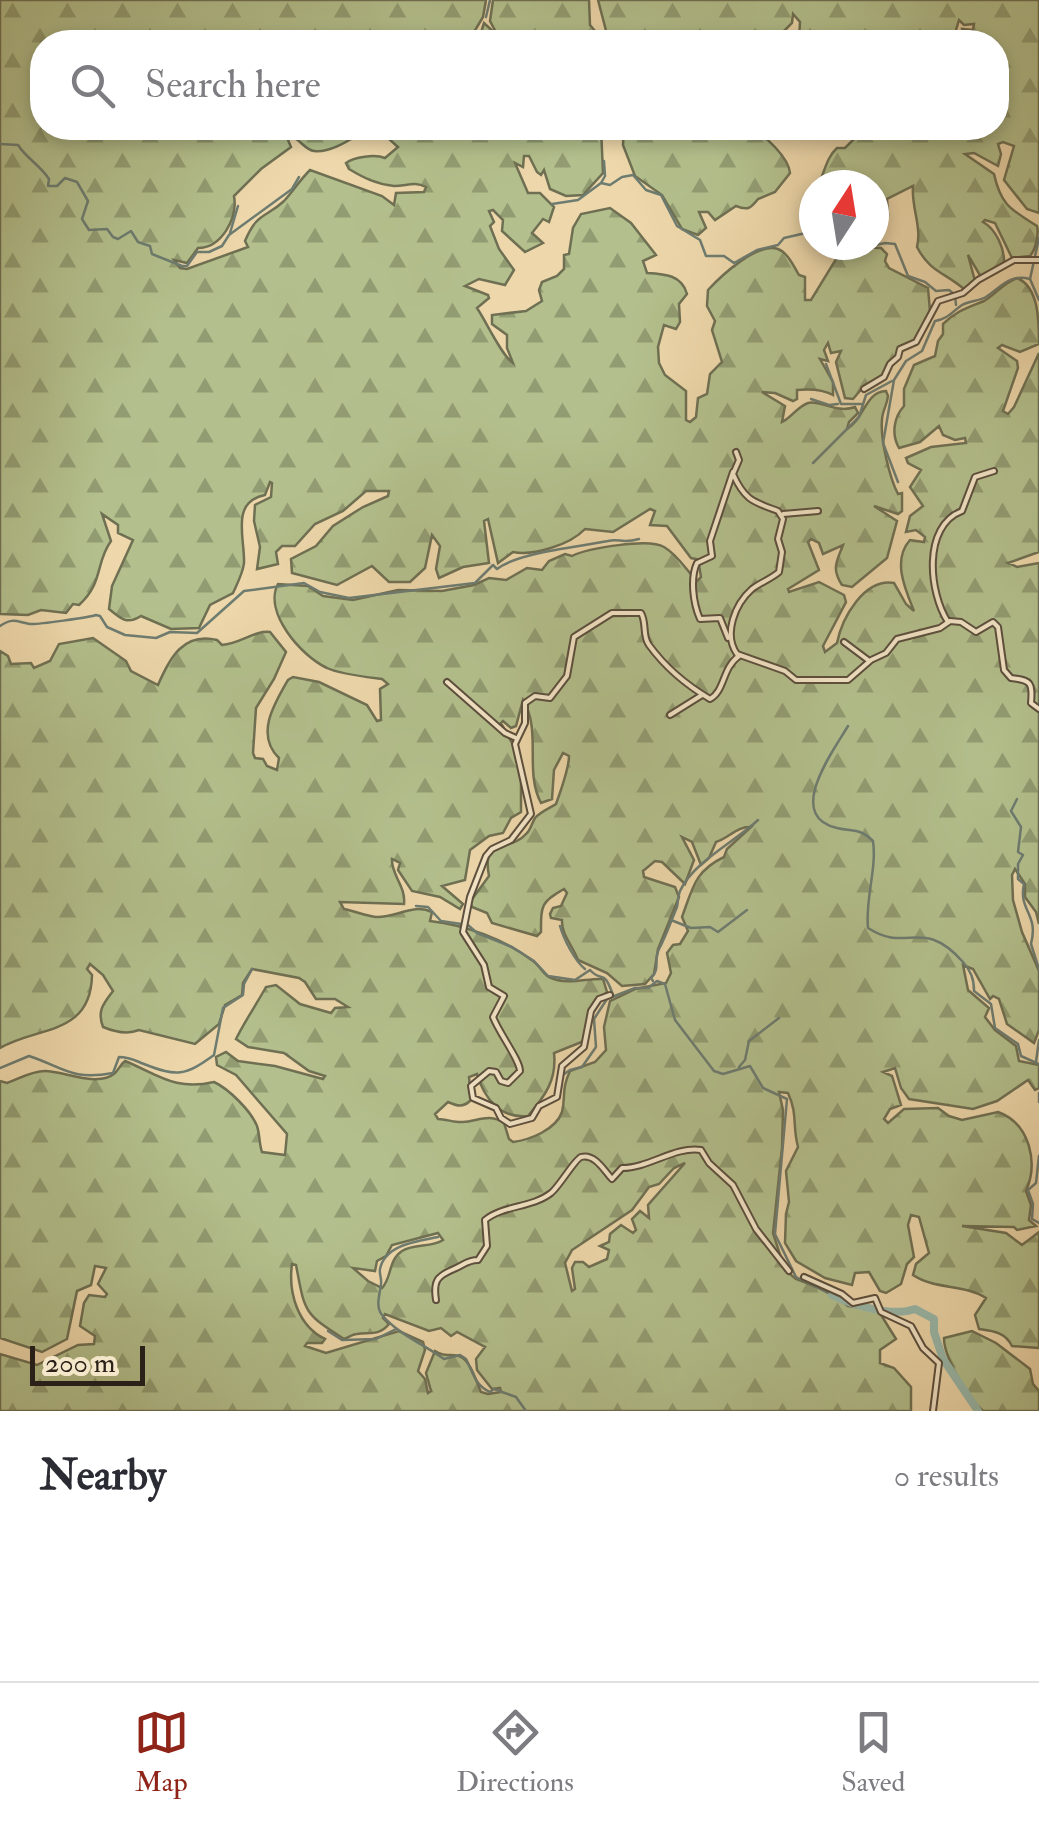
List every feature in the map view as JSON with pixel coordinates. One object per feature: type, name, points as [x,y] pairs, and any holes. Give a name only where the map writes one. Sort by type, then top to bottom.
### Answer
[{"type":"street","points":[[864,388],[884,376],[900,349],[916,342],[938,302],[963,293],[1014,260],[1039,260]]},
{"type":"street","points":[[736,452],[739,460],[710,541],[712,556],[697,563],[694,572],[694,606],[700,619],[720,618],[739,656],[784,671],[796,680],[848,680],[886,653],[897,639],[940,628],[948,622],[957,621],[976,632],[996,623],[1005,672],[1011,678],[1030,683],[1034,689],[1031,703],[1039,709]]},
{"type":"street","points":[[734,470],[737,482],[754,504],[782,514],[818,511]]},
{"type":"street","points":[[948,622],[934,589],[938,534],[951,515],[962,511],[975,477],[994,471]]},
{"type":"street","points":[[730,642],[742,599],[779,572],[782,514]]},
{"type":"street","points":[[610,995],[599,999],[591,1011],[584,1047],[562,1066],[557,1097],[545,1101],[532,1118],[510,1124],[496,1108],[474,1098],[471,1086],[489,1072],[496,1072],[504,1082],[513,1080],[520,1072],[520,1062],[502,1038],[493,1017],[504,996],[489,988],[484,965],[463,932],[470,896],[486,856],[511,840],[531,814],[532,807],[524,795],[516,738],[523,730],[525,702],[535,696],[550,698],[565,679],[574,637],[616,612],[641,613],[652,648],[678,678],[710,699],[716,698],[725,672],[739,656]]},
{"type":"street","points":[[844,642],[870,661]]},
{"type":"street","points":[[447,682],[505,733],[516,738]]},
{"type":"street","points":[[670,716],[702,695]]},
{"type":"street","points":[[436,1300],[434,1286],[438,1276],[478,1260],[488,1246],[485,1220],[494,1213],[519,1208],[550,1194],[577,1160],[585,1157],[596,1161],[612,1179],[622,1168],[701,1150],[732,1185],[756,1229],[788,1271]]},
{"type":"street","points":[[804,1277],[853,1303],[875,1298],[880,1308],[911,1326],[922,1348],[939,1363],[933,1411]]},
{"type":"green space","points":[[0,0],[486,0],[475,30],[30,30],[30,140],[288,140],[291,147],[234,196],[233,214],[221,238],[198,248],[187,263],[174,260],[180,268],[187,269],[248,247],[245,241],[254,225],[284,201],[310,170],[382,196],[394,205],[396,193],[424,192],[426,187],[422,185],[381,184],[349,169],[346,163],[359,158],[385,158],[398,147],[390,140],[602,140],[603,173],[583,195],[566,196],[550,189],[544,170],[541,175],[537,172],[529,156],[524,156],[523,167],[515,163],[528,193],[540,193],[554,207],[549,222],[543,219],[532,233],[543,243],[525,252],[502,231],[503,220],[493,210],[489,211],[499,249],[514,270],[505,285],[479,279],[465,286],[488,295],[477,308],[513,363],[507,335],[492,324],[492,315],[526,311],[542,301],[542,282],[564,269],[564,255],[569,254],[573,228],[581,214],[610,208],[631,223],[656,255],[643,261],[647,273],[677,279],[685,288],[687,294],[679,304],[680,322],[676,329],[664,325],[658,347],[665,375],[686,391],[686,420],[690,422],[696,417],[698,398],[707,394],[710,374],[722,362],[712,330],[715,321],[707,306],[708,290],[750,255],[769,248],[788,257],[799,275],[805,277],[805,300],[811,300],[835,260],[885,260],[889,268],[928,288],[930,311],[914,342],[853,399],[845,398],[836,362],[841,351],[831,353],[828,343],[824,350],[828,361],[820,359],[833,382],[833,395],[797,390],[797,399],[793,401],[762,392],[785,406],[782,422],[808,403],[841,409],[855,407],[858,413],[847,429],[874,396],[886,391],[888,396],[882,417],[883,437],[892,479],[898,494],[902,493],[902,511],[898,514],[874,506],[897,521],[887,558],[852,587],[842,585],[836,569],[843,545],[823,554],[819,543],[811,539],[808,542],[819,570],[788,589],[789,592],[819,582],[844,595],[846,602],[823,646],[825,652],[837,643],[856,602],[873,587],[894,583],[914,611],[902,575],[902,556],[910,540],[924,542],[925,537],[916,530],[906,532],[910,516],[923,506],[910,487],[921,470],[906,458],[931,447],[966,443],[965,438],[955,440],[943,435],[939,426],[920,442],[899,448],[895,426],[904,406],[904,389],[914,365],[935,356],[943,324],[1012,280],[1024,282],[1034,297],[1039,344],[1020,352],[1002,345],[998,348],[1017,361],[1003,411],[1008,414],[1039,353],[1039,552],[1008,563],[1017,567],[1039,563],[1039,924],[1025,897],[1025,884],[1015,869],[1012,875],[1013,900],[1022,932],[1039,971],[1039,1030],[1034,1043],[1007,1024],[999,999],[990,999],[973,969],[963,965],[968,990],[989,1008],[985,1017],[1016,1046],[1019,1061],[1039,1065],[1039,1088],[1035,1090],[1028,1080],[997,1101],[973,1109],[909,1099],[895,1068],[883,1072],[892,1076],[901,1105],[890,1109],[884,1119],[888,1123],[904,1109],[938,1108],[962,1120],[998,1112],[1025,1135],[1031,1157],[1026,1191],[1031,1205],[1029,1220],[1036,1226],[1017,1230],[962,1226],[1006,1233],[1022,1245],[1039,1232],[1039,1348],[1012,1346],[1002,1335],[979,1329],[975,1315],[986,1298],[913,1275],[916,1264],[929,1253],[919,1217],[911,1215],[908,1225],[914,1257],[907,1264],[901,1284],[886,1293],[880,1291],[869,1272],[855,1273],[852,1285],[825,1278],[796,1261],[785,1243],[789,1202],[786,1171],[798,1147],[791,1101],[788,1093],[779,1092],[783,1110],[782,1148],[773,1233],[785,1270],[796,1279],[832,1293],[848,1306],[878,1310],[896,1339],[880,1350],[880,1363],[894,1368],[911,1387],[911,1411],[0,1411],[0,1354],[37,1365],[78,1345],[94,1344],[95,1336],[80,1326],[84,1303],[89,1295],[107,1294],[98,1284],[106,1268],[95,1266],[91,1285],[77,1291],[67,1339],[42,1352],[0,1338],[0,1081],[7,1083],[45,1071],[100,1079],[115,1073],[125,1061],[178,1083],[214,1082],[250,1114],[257,1126],[262,1152],[285,1155],[287,1134],[236,1075],[217,1065],[216,1057],[226,1052],[238,1061],[323,1079],[325,1076],[309,1071],[284,1053],[248,1047],[236,1039],[266,987],[276,985],[300,1004],[331,1013],[335,1008],[348,1007],[335,999],[316,999],[299,978],[252,969],[243,983],[242,995],[225,1005],[219,1024],[195,1044],[139,1030],[121,1032],[103,1027],[102,1008],[113,991],[90,964],[89,995],[72,1019],[0,1048],[0,651],[11,664],[31,663],[34,668],[50,661],[59,644],[93,638],[126,661],[131,671],[158,685],[173,656],[187,643],[205,638],[222,645],[270,632],[286,652],[256,708],[253,753],[277,770],[279,758],[268,739],[269,719],[288,680],[293,677],[319,682],[367,705],[377,721],[381,720],[380,689],[388,684],[382,679],[332,670],[306,654],[280,620],[275,595],[278,584],[308,586],[323,596],[353,600],[398,590],[442,591],[489,578],[506,580],[527,568],[542,570],[549,561],[565,554],[633,544],[664,547],[697,581],[701,577],[699,565],[706,561],[691,558],[667,526],[650,525],[655,511],[650,509],[613,532],[585,529],[551,548],[513,552],[498,563],[488,519],[484,521],[489,563],[463,567],[439,578],[436,569],[440,546],[432,535],[425,568],[410,582],[389,582],[372,566],[337,585],[292,573],[291,559],[316,546],[333,526],[388,496],[389,491],[366,491],[343,511],[315,524],[295,546],[282,546],[276,552],[278,564],[257,569],[260,547],[255,505],[271,497],[270,482],[265,495],[254,499],[243,513],[244,563],[233,593],[210,605],[199,628],[171,629],[141,616],[124,620],[109,609],[112,586],[133,540],[118,533],[118,525],[102,514],[111,541],[87,597],[66,613],[41,610],[28,615],[0,614]],"holes":[[[523,700],[529,712],[534,778],[541,803],[552,799],[554,770],[563,753],[569,756],[568,766],[556,804],[537,816],[520,839],[489,855],[489,876],[470,902],[472,907],[487,913],[492,923],[537,936],[541,932],[544,905],[564,889],[567,893],[561,906],[553,908],[550,914],[551,918],[562,920],[578,960],[607,973],[622,986],[645,984],[654,974],[658,949],[679,897],[675,887],[644,877],[643,871],[655,861],[662,862],[685,884],[694,860],[682,837],[692,842],[701,865],[716,842],[741,828],[751,827],[696,881],[682,917],[688,931],[680,944],[673,945],[667,953],[671,973],[666,983],[635,989],[610,1001],[604,1027],[606,1050],[595,1062],[570,1071],[562,1112],[554,1124],[513,1142],[499,1120],[457,1122],[438,1119],[435,1114],[448,1102],[460,1105],[471,1100],[469,1077],[477,1074],[484,1091],[501,1110],[528,1116],[548,1087],[554,1071],[554,1053],[584,1041],[589,1009],[607,992],[603,979],[556,980],[510,946],[470,930],[430,921],[432,912],[411,910],[376,917],[344,909],[340,902],[404,904],[392,859],[400,863],[398,870],[412,891],[440,897],[460,909],[463,904],[442,886],[465,880],[470,850],[489,836],[503,833],[511,818],[521,812],[517,752],[501,723],[516,726]],[[685,1163],[648,1205],[649,1218],[640,1211],[632,1219],[636,1230],[633,1233],[621,1225],[610,1234],[609,1242],[600,1246],[609,1250],[607,1259],[589,1267],[575,1262],[572,1291],[565,1263],[572,1250],[632,1210],[649,1187],[659,1184],[674,1168]],[[438,1233],[443,1240],[402,1251],[394,1259],[382,1288],[353,1268],[375,1271],[377,1261],[386,1256],[392,1245]],[[292,1264],[296,1265],[308,1310],[344,1339],[382,1330],[389,1324],[383,1318],[385,1314],[429,1331],[441,1328],[451,1336],[457,1332],[485,1347],[476,1359],[477,1370],[492,1389],[500,1388],[501,1392],[481,1392],[463,1358],[435,1351],[426,1373],[431,1391],[428,1393],[425,1379],[418,1371],[425,1350],[423,1342],[399,1331],[326,1353],[305,1346],[325,1339],[308,1326],[297,1308],[291,1275]]]},
{"type":"green space","points":[[493,0],[589,0],[590,25],[594,30],[495,30],[490,21]]},
{"type":"green space","points":[[598,0],[1039,0],[1039,213],[1027,209],[1004,180],[1014,146],[998,144],[998,166],[974,153],[965,154],[994,174],[1009,206],[1037,226],[1030,256],[1012,258],[995,223],[985,220],[999,240],[1004,264],[981,277],[968,255],[975,281],[964,289],[932,267],[917,247],[913,186],[889,198],[889,170],[824,170],[837,148],[845,148],[853,140],[1009,140],[1009,30],[973,30],[974,24],[964,25],[959,20],[956,30],[800,30],[800,22],[793,14],[792,23],[785,30],[606,30]]},
{"type":"green space","points":[[297,140],[348,140],[329,149],[311,150]]},
{"type":"green space","points":[[623,140],[767,140],[790,173],[775,192],[749,208],[736,206],[715,220],[708,212],[699,212],[706,228],[698,235],[682,229],[662,195],[635,176]]},
{"type":"green space","points":[[972,1331],[996,1343],[1030,1369],[1039,1391],[1039,1411],[983,1411],[977,1405],[952,1366],[944,1338]]},
{"type":"waterway","points":[[486,17],[490,0]]},
{"type":"waterway","points":[[0,144],[18,145],[49,179],[48,186],[57,186],[65,178],[77,182],[88,201],[82,219],[89,230],[107,229],[118,239],[131,231],[138,242],[150,246],[152,254],[182,266],[187,266],[197,252],[222,246],[229,235],[292,189],[299,177]]},
{"type":"waterway","points":[[601,183],[605,176],[604,161]]},
{"type":"waterway","points":[[552,204],[578,200],[601,183],[610,185],[633,175],[646,190],[661,195],[677,226],[700,240],[706,256],[724,256],[734,263],[799,235]]},
{"type":"waterway","points":[[230,233],[238,206]]},
{"type":"waterway","points":[[1030,279],[1039,238]]},
{"type":"waterway","points":[[889,243],[895,244],[908,276],[936,291],[949,290],[955,295],[956,305]]},
{"type":"waterway","points":[[898,482],[883,443],[894,380],[906,361],[922,351],[935,321],[1017,278],[1030,279],[1039,300]]},
{"type":"waterway","points":[[826,364],[841,404],[861,404]]},
{"type":"waterway","points":[[813,463],[859,417],[866,395],[892,381]]},
{"type":"waterway","points":[[811,399],[838,404]]},
{"type":"waterway","points":[[0,626],[12,621],[34,624],[96,615],[107,627],[125,635],[156,638],[170,632],[197,633],[244,591],[304,583],[320,592],[349,598],[475,583],[493,565],[497,569],[520,558],[550,551],[639,539]]},
{"type":"waterway","points":[[848,726],[817,781],[814,810],[822,821],[860,832],[873,841],[868,928],[894,938],[925,938],[949,948],[968,969],[974,991],[991,1004],[995,1028],[1018,1044],[1021,1056],[1039,1064]]},
{"type":"waterway","points":[[1017,799],[1011,811],[1021,827],[1018,852],[1023,855],[1018,864],[1018,879],[1024,884],[1024,900],[1032,925],[1031,944],[1039,969]]},
{"type":"waterway","points":[[653,981],[657,953],[686,880],[758,820]]},
{"type":"waterway","points":[[416,906],[428,907],[441,921],[468,925],[477,933],[512,947],[548,976],[575,980],[590,970],[605,978],[613,995]]},
{"type":"waterway","points":[[671,920],[718,932],[747,910]]},
{"type":"waterway","points":[[560,926],[570,950],[585,969]]},
{"type":"waterway","points":[[0,1068],[29,1056],[68,1072],[99,1075],[113,1073],[119,1057],[165,1071],[188,1071],[214,1055],[223,1008],[243,995],[252,969]]},
{"type":"waterway","points":[[557,1079],[582,1067],[596,1047],[594,1019],[607,999],[635,988],[648,988],[657,981],[665,984],[675,1020],[714,1071],[723,1074],[750,1066],[763,1088],[787,1099],[775,1234],[796,1277],[832,1295]]},
{"type":"waterway","points":[[739,1067],[745,1060],[749,1041],[779,1018]]},
{"type":"waterway","points":[[1036,1062],[1039,1040]]},
{"type":"waterway","points":[[1039,1093],[1039,1102]]},
{"type":"waterway","points":[[1039,1156],[1036,1183],[1028,1190],[1033,1204],[1032,1219],[1039,1223]]},
{"type":"waterway","points":[[438,1237],[404,1245],[388,1254],[380,1271],[380,1311],[395,1328],[444,1359],[460,1355],[466,1359],[481,1386],[490,1392],[494,1389],[516,1397],[526,1411]]},
{"type":"waterway","points":[[832,1295],[874,1309],[915,1309],[934,1319],[943,1359],[978,1411]]},
{"type":"waterway","points":[[328,1331],[342,1340],[376,1339],[396,1329]]}]
